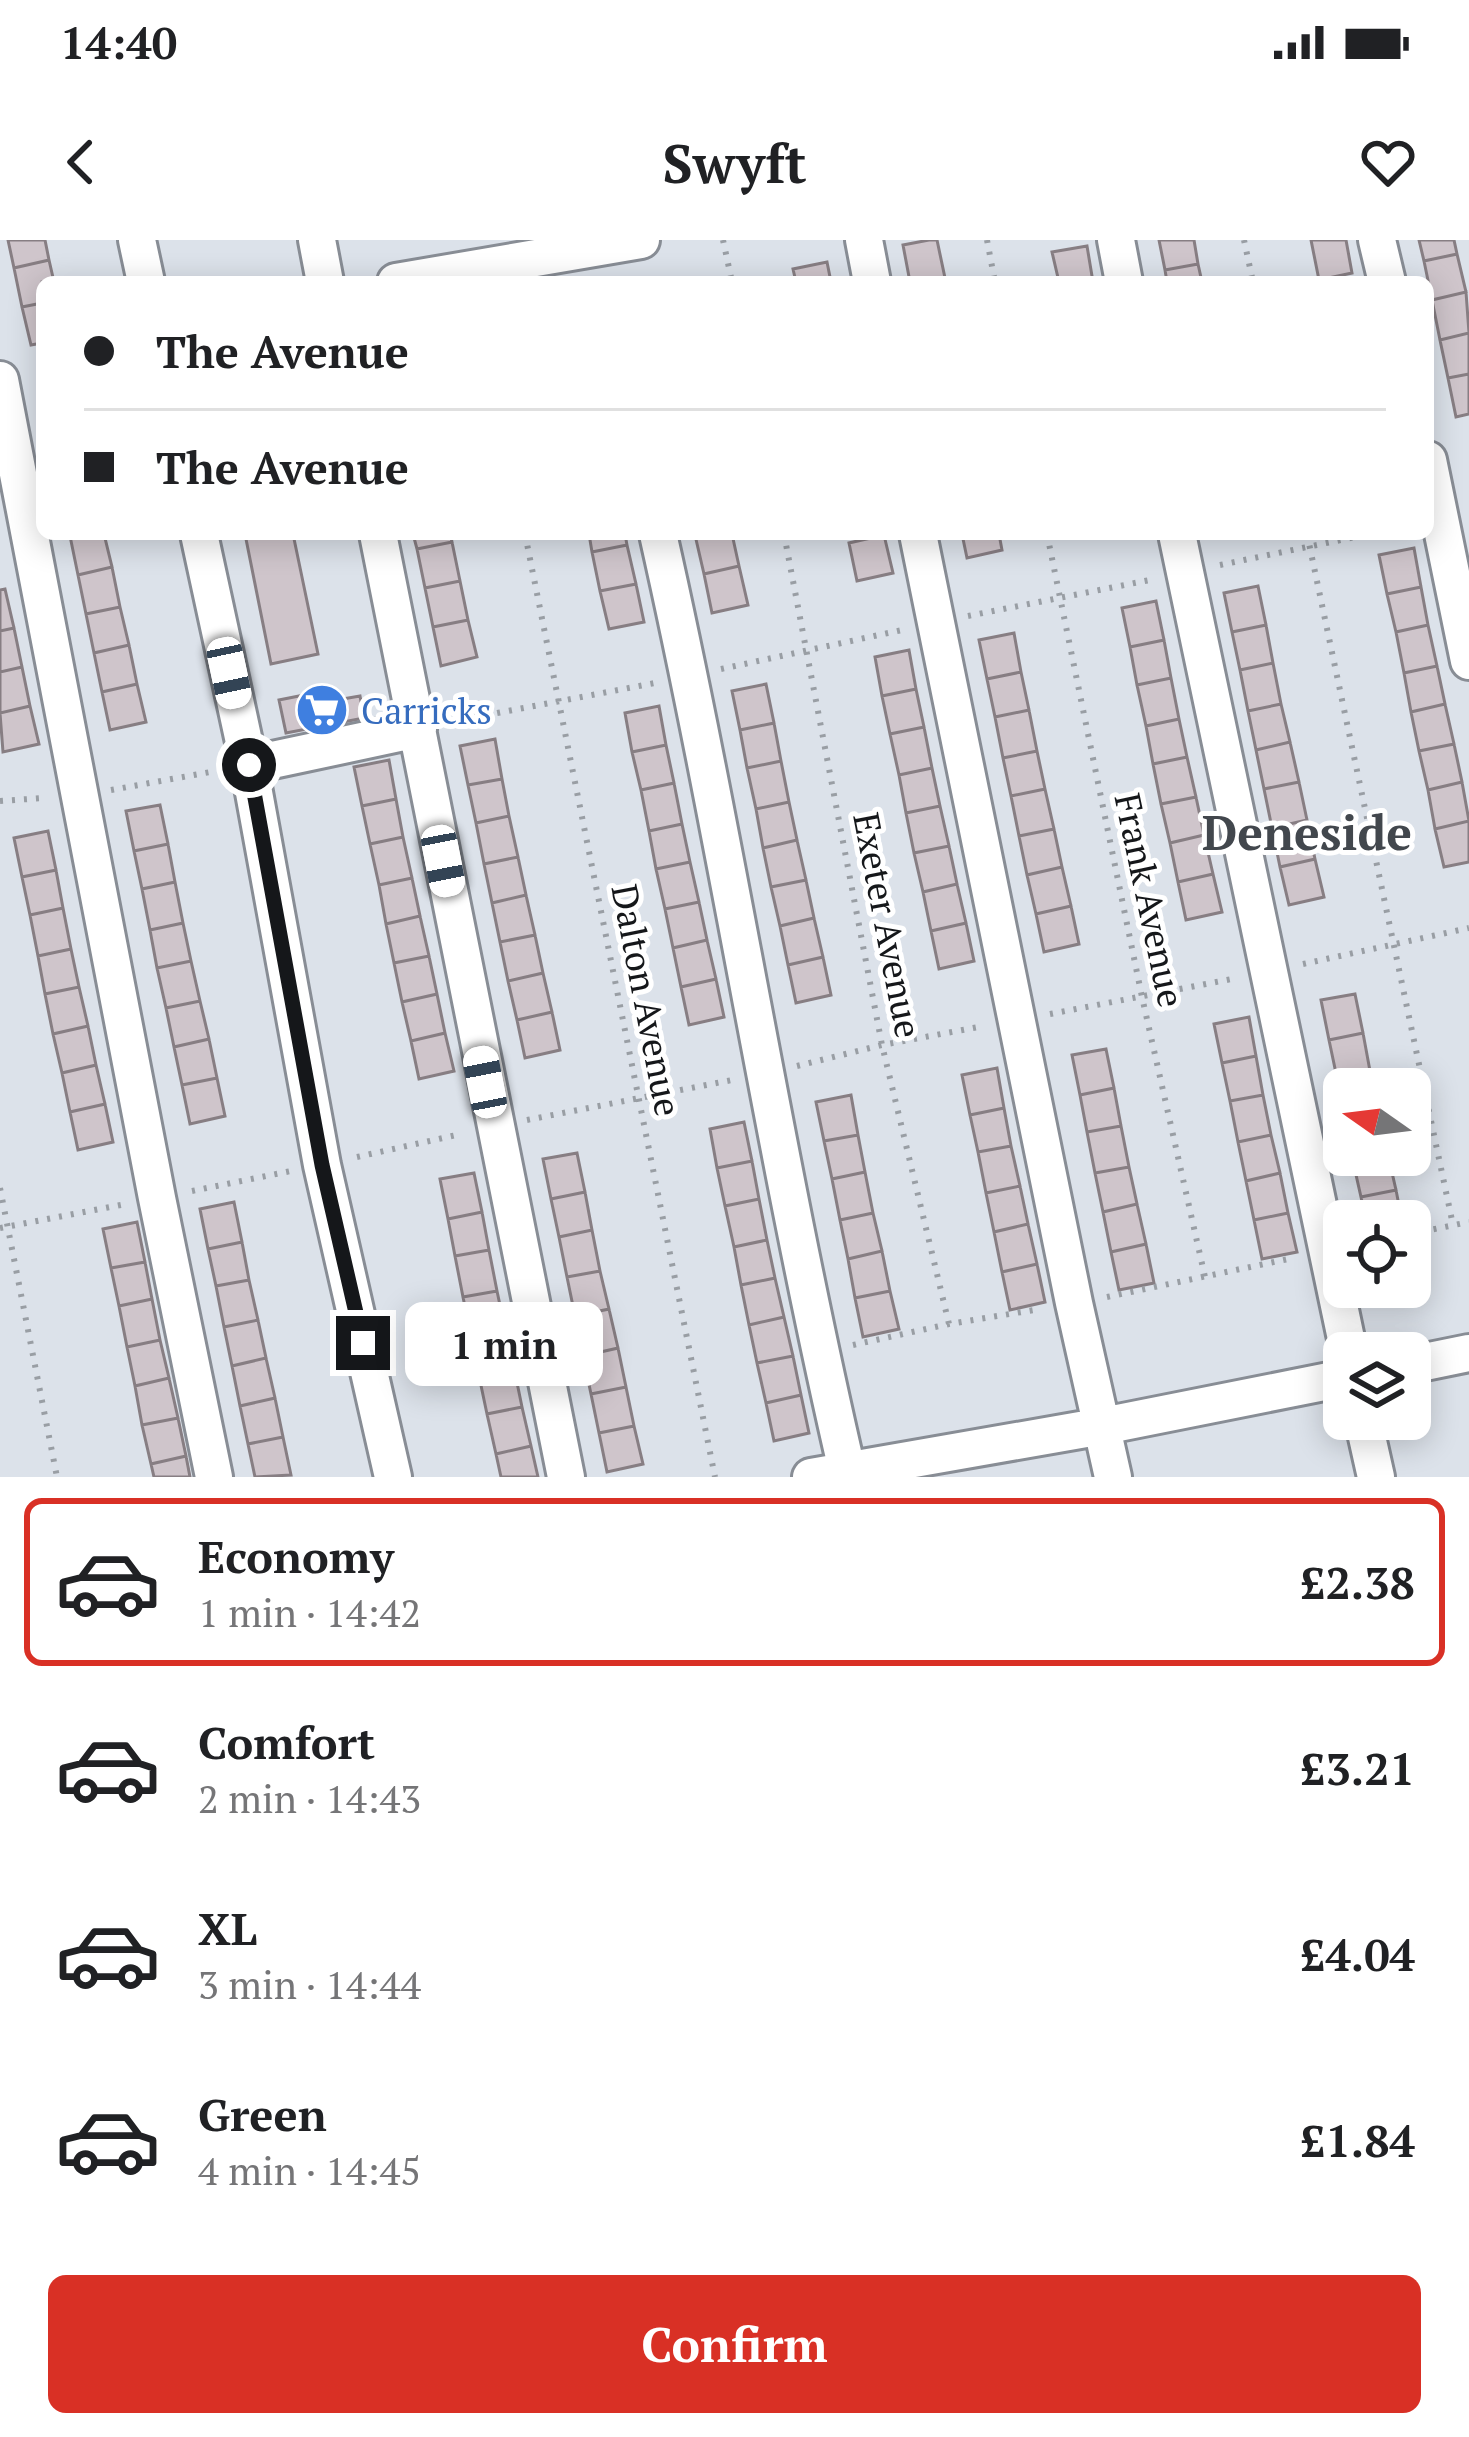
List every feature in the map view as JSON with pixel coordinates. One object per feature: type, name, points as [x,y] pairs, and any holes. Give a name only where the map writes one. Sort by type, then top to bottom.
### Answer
[{"type":"street","points":[[137,240],[145,276]]},
{"type":"street","points":[[317,240],[325,276]]},
{"type":"street","points":[[467,276],[597,265],[641,240]]},
{"type":"street","points":[[864,240],[871,276]]},
{"type":"street","points":[[1116,240],[1123,276]]},
{"type":"street","points":[[1377,240],[1386,276]]},
{"type":"street","points":[[0,380],[214,1477]]},
{"type":"street","points":[[1434,490],[1469,662]]},
{"type":"street","points":[[201,540],[249,765],[322,1165],[394,1477]]},
{"type":"street","points":[[379,540],[566,1477]]},
{"type":"street","points":[[659,540],[847,1470]]},
{"type":"street","points":[[919,540],[1113,1477]]},
{"type":"street","points":[[1178,540],[1345,1332]]},
{"type":"street","points":[[249,765],[418,729]]},
{"type":"street","points":[[1431,1361],[1469,1354]]},
{"type":"street","points":[[811,1477],[1323,1382]]},
{"type":"street","points":[[1368,1440],[1376,1477]]},
{"type":"path","points":[[723,240],[731,276]]},
{"type":"path","points":[[987,240],[994,276]]},
{"type":"path","points":[[1244,240],[1251,276]]},
{"type":"path","name":"Dalton Avenue","points":[[526,540],[715,1477]]},
{"type":"path","name":"Exeter Avenue","points":[[785,540],[883,1045],[949,1324]]},
{"type":"path","name":"Frank Avenue","points":[[1048,540],[1142,998],[1205,1276]]},
{"type":"path","points":[[1308,540],[1453,1225]]},
{"type":"path","points":[[418,729],[1337,540]]},
{"type":"path","points":[[0,801],[81,796],[249,765]]},
{"type":"path","points":[[0,1188],[58,1477]]},
{"type":"path","points":[[1431,1230],[1469,1222]]},
{"type":"building","points":[[8,240],[45,240],[49,260],[14,268]]},
{"type":"building","points":[[937,240],[945,276],[909,276],[903,245]]},
{"type":"building","points":[[1159,240],[1194,240],[1198,264],[1165,270]]},
{"type":"building","points":[[1311,240],[1346,240],[1352,273],[1318,276]]},
{"type":"building","points":[[1419,240],[1454,240],[1457,254],[1424,261]]},
{"type":"building","points":[[1087,246],[1092,276],[1058,276],[1052,252]]},
{"type":"building","points":[[1457,254],[1466,292],[1434,300],[1434,276],[1427,276],[1424,261]]},
{"type":"building","points":[[49,260],[53,276],[36,276],[36,304],[22,307],[14,268]]},
{"type":"building","points":[[827,262],[830,276],[795,276],[793,269]]},
{"type":"building","points":[[1198,264],[1201,276],[1166,276],[1165,270]]},
{"type":"building","points":[[1466,292],[1469,333],[1440,340],[1434,300]]},
{"type":"building","points":[[36,304],[36,344],[31,345],[22,307]]},
{"type":"building","points":[[1469,333],[1469,374],[1448,378],[1440,340]]},
{"type":"building","points":[[1469,374],[1469,414],[1456,417],[1448,378]]},
{"type":"building","points":[[71,540],[105,540],[112,567],[78,575]]},
{"type":"building","points":[[246,540],[294,540],[318,654],[271,664]]},
{"type":"building","points":[[415,540],[452,542],[417,549]]},
{"type":"building","points":[[590,540],[626,540],[627,545],[592,552]]},
{"type":"building","points":[[696,540],[733,540],[739,566],[704,574]]},
{"type":"building","points":[[885,540],[893,573],[857,581],[849,543]]},
{"type":"building","points":[[963,540],[1000,540],[1002,550],[967,558]]},
{"type":"building","points":[[452,542],[460,581],[425,588],[417,549]]},
{"type":"building","points":[[627,545],[636,584],[600,591],[592,552]]},
{"type":"building","points":[[1414,548],[1421,587],[1387,594],[1379,555]]},
{"type":"building","points":[[739,566],[748,605],[712,613],[704,574]]},
{"type":"building","points":[[112,567],[120,607],[86,614],[78,575]]},
{"type":"building","points":[[460,581],[468,620],[433,627],[425,588]]},
{"type":"building","points":[[636,584],[644,622],[609,629],[600,591]]},
{"type":"building","points":[[1258,586],[1266,625],[1232,632],[1224,593]]},
{"type":"building","points":[[1421,587],[1428,625],[1396,632],[1387,594]]},
{"type":"building","points":[[5,589],[14,628],[0,631],[0,590]]},
{"type":"building","points":[[1156,601],[1164,640],[1130,647],[1122,608]]},
{"type":"building","points":[[120,607],[129,645],[94,653],[86,614]]},
{"type":"building","points":[[468,620],[477,657],[441,666],[433,627]]},
{"type":"building","points":[[1266,625],[1273,663],[1240,670],[1232,632]]},
{"type":"building","points":[[1428,625],[1437,666],[1404,673],[1396,632]]},
{"type":"building","points":[[14,628],[22,667],[0,672],[0,631]]},
{"type":"building","points":[[1014,633],[1021,672],[987,679],[979,640]]},
{"type":"building","points":[[1164,640],[1171,678],[1137,685],[1130,647]]},
{"type":"building","points":[[129,645],[137,684],[102,692],[94,653]]},
{"type":"building","points":[[909,650],[916,689],[882,696],[875,657]]},
{"type":"building","points":[[1273,663],[1281,704],[1248,711],[1240,670]]},
{"type":"building","points":[[1437,666],[1445,704],[1411,712],[1404,673]]},
{"type":"building","points":[[22,667],[30,706],[0,713],[0,672]]},
{"type":"building","points":[[1021,672],[1029,710],[995,717],[987,679]]},
{"type":"building","points":[[1171,678],[1179,719],[1146,726],[1137,685]]},
{"type":"building","points":[[137,684],[146,722],[110,730],[102,692]]},
{"type":"building","points":[[766,684],[774,723],[740,730],[732,691]]},
{"type":"building","points":[[916,689],[924,727],[890,734],[882,696]]},
{"type":"building","name":"Carricks","points":[[329,690],[331,701],[360,696],[364,718],[286,733],[279,700]]},
{"type":"building","points":[[1281,704],[1290,742],[1256,750],[1248,711]]},
{"type":"building","points":[[1445,704],[1454,744],[1419,751],[1411,712]]},
{"type":"building","points":[[30,706],[39,744],[3,752],[0,713]]},
{"type":"building","points":[[659,706],[666,745],[632,752],[625,713]]},
{"type":"building","points":[[1029,710],[1037,751],[1003,758],[995,717]]},
{"type":"building","points":[[1179,719],[1187,757],[1153,764],[1146,726]]},
{"type":"building","points":[[774,723],[781,761],[747,768],[740,730]]},
{"type":"building","points":[[924,727],[932,768],[899,775],[890,734]]},
{"type":"building","points":[[495,739],[502,779],[468,785],[460,746]]},
{"type":"building","points":[[1290,742],[1299,782],[1264,789],[1256,750]]},
{"type":"building","points":[[1454,744],[1462,782],[1428,790],[1419,751]]},
{"type":"building","points":[[666,745],[674,783],[641,790],[632,752]]},
{"type":"building","points":[[1037,751],[1045,789],[1011,796],[1003,758]]},
{"type":"building","points":[[1187,757],[1196,797],[1161,804],[1153,764]]},
{"type":"building","points":[[389,760],[396,799],[362,806],[354,767]]},
{"type":"building","points":[[781,761],[789,802],[756,809],[747,768]]},
{"type":"building","points":[[932,768],[940,806],[906,813],[899,775]]},
{"type":"building","points":[[502,779],[509,816],[476,823],[468,785]]},
{"type":"building","points":[[1299,782],[1307,820],[1272,828],[1264,789]]},
{"type":"building","points":[[1462,782],[1469,821],[1435,829],[1428,790]]},
{"type":"building","points":[[674,783],[682,824],[649,831],[641,790]]},
{"type":"building","points":[[1045,789],[1054,829],[1019,836],[1011,796]]},
{"type":"building","points":[[1196,797],[1204,835],[1170,843],[1161,804]]},
{"type":"building","points":[[396,799],[403,837],[370,844],[362,806]]},
{"type":"building","points":[[789,802],[797,840],[763,848],[756,809]]},
{"type":"building","points":[[160,805],[168,844],[134,851],[126,811]]},
{"type":"building","points":[[940,806],[949,846],[914,853],[906,813]]},
{"type":"building","points":[[509,816],[518,857],[484,864],[476,823]]},
{"type":"building","points":[[1307,820],[1315,859],[1280,867],[1272,828]]},
{"type":"building","points":[[1469,821],[1469,862],[1444,867],[1435,829]]},
{"type":"building","points":[[682,824],[690,862],[656,869],[649,831]]},
{"type":"building","points":[[1054,829],[1062,867],[1027,875],[1019,836]]},
{"type":"building","points":[[48,831],[56,870],[22,877],[14,838]]},
{"type":"building","points":[[1204,835],[1213,874],[1178,882],[1170,843]]},
{"type":"building","points":[[403,837],[412,878],[379,885],[370,844]]},
{"type":"building","points":[[797,840],[806,880],[771,887],[763,848]]},
{"type":"building","points":[[168,844],[175,882],[142,889],[134,851]]},
{"type":"building","points":[[949,846],[957,884],[923,892],[914,853]]},
{"type":"building","points":[[518,857],[526,895],[492,903],[484,864]]},
{"type":"building","points":[[1315,859],[1324,897],[1289,905],[1280,867]]},
{"type":"building","points":[[690,862],[699,902],[665,909],[656,869]]},
{"type":"building","points":[[1062,867],[1071,906],[1036,914],[1027,875]]},
{"type":"building","points":[[56,870],[63,908],[30,915],[22,877]]},
{"type":"building","points":[[1213,874],[1222,912],[1186,920],[1178,882]]},
{"type":"building","points":[[412,878],[420,916],[386,924],[379,885]]},
{"type":"building","points":[[806,880],[814,918],[780,926],[771,887]]},
{"type":"building","points":[[175,882],[183,923],[150,930],[142,889]]},
{"type":"building","points":[[957,884],[966,923],[931,931],[923,892]]},
{"type":"building","points":[[526,895],[535,935],[500,942],[492,903]]},
{"type":"building","points":[[699,902],[707,940],[673,948],[665,909]]},
{"type":"building","points":[[1071,906],[1079,944],[1044,952],[1036,914]]},
{"type":"building","points":[[63,908],[71,949],[38,956],[30,915]]},
{"type":"building","points":[[420,916],[429,956],[394,963],[386,924]]},
{"type":"building","points":[[814,918],[823,957],[788,965],[780,926]]},
{"type":"building","points":[[183,923],[191,961],[157,968],[150,930]]},
{"type":"building","points":[[966,923],[974,961],[939,969],[931,931]]},
{"type":"building","points":[[535,935],[543,973],[508,981],[500,942]]},
{"type":"building","points":[[707,940],[716,979],[681,987],[673,948]]},
{"type":"building","points":[[71,949],[79,987],[45,994],[38,956]]},
{"type":"building","points":[[429,956],[437,994],[402,1002],[394,963]]},
{"type":"building","points":[[823,957],[831,995],[796,1003],[788,965]]},
{"type":"building","points":[[191,961],[200,1001],[166,1008],[157,968]]},
{"type":"building","points":[[543,973],[552,1012],[517,1020],[508,981]]},
{"type":"building","points":[[716,979],[724,1017],[689,1025],[681,987]]},
{"type":"building","points":[[79,987],[88,1026],[53,1034],[45,994]]},
{"type":"building","points":[[437,994],[445,1033],[411,1041],[402,1002]]},
{"type":"building","points":[[1355,994],[1363,1033],[1329,1040],[1321,1000]]},
{"type":"building","points":[[200,1001],[209,1039],[174,1047],[166,1008]]},
{"type":"building","points":[[552,1012],[560,1050],[525,1058],[517,1020]]},
{"type":"building","points":[[1249,1017],[1256,1056],[1222,1063],[1214,1024]]},
{"type":"building","points":[[88,1026],[96,1065],[62,1073],[53,1034]]},
{"type":"building","points":[[445,1033],[454,1071],[419,1079],[411,1041]]},
{"type":"building","points":[[1363,1033],[1369,1068],[1335,1068],[1329,1040]]},
{"type":"building","points":[[209,1039],[217,1078],[182,1085],[174,1047]]},
{"type":"building","points":[[1106,1049],[1114,1088],[1080,1095],[1072,1055]]},
{"type":"building","points":[[1256,1056],[1263,1095],[1230,1101],[1222,1063]]},
{"type":"building","points":[[96,1065],[105,1104],[70,1112],[62,1073]]},
{"type":"building","points":[[997,1068],[1004,1108],[970,1115],[962,1075]]},
{"type":"building","points":[[217,1078],[225,1116],[190,1124],[182,1085]]},
{"type":"building","points":[[1114,1088],[1121,1126],[1087,1132],[1080,1095]]},
{"type":"building","points":[[851,1095],[858,1135],[824,1141],[816,1102]]},
{"type":"building","points":[[1263,1095],[1271,1135],[1238,1142],[1230,1101]]},
{"type":"building","points":[[105,1104],[113,1142],[78,1150],[70,1112]]},
{"type":"building","points":[[1004,1108],[1011,1146],[978,1152],[970,1115]]},
{"type":"building","points":[[744,1122],[752,1161],[717,1168],[710,1129]]},
{"type":"building","points":[[1121,1126],[1129,1167],[1095,1173],[1087,1132]]},
{"type":"building","points":[[858,1135],[865,1172],[832,1179],[824,1141]]},
{"type":"building","points":[[1271,1135],[1280,1173],[1246,1181],[1238,1142]]},
{"type":"building","points":[[1011,1146],[1020,1186],[986,1193],[978,1152]]},
{"type":"building","points":[[577,1153],[585,1192],[551,1199],[543,1159]]},
{"type":"building","points":[[752,1161],[759,1199],[725,1206],[717,1168]]},
{"type":"building","points":[[1129,1167],[1137,1204],[1103,1212],[1095,1173]]},
{"type":"building","points":[[865,1172],[873,1213],[840,1220],[832,1179]]},
{"type":"building","points":[[474,1173],[482,1212],[448,1219],[440,1179]]},
{"type":"building","points":[[1280,1173],[1288,1213],[1254,1220],[1246,1181]]},
{"type":"building","points":[[1356,1176],[1393,1176],[1396,1190],[1361,1197]]},
{"type":"building","points":[[1020,1186],[1028,1224],[994,1232],[986,1193]]},
{"type":"building","points":[[1396,1190],[1398,1200],[1362,1200]]},
{"type":"building","points":[[585,1192],[592,1230],[559,1237],[551,1199]]},
{"type":"building","points":[[759,1199],[767,1240],[734,1247],[725,1206]]},
{"type":"building","points":[[234,1202],[242,1242],[208,1249],[200,1209]]},
{"type":"building","points":[[1137,1204],[1146,1244],[1111,1252],[1103,1212]]},
{"type":"building","points":[[482,1212],[489,1250],[455,1256],[448,1219]]},
{"type":"building","points":[[873,1213],[882,1251],[848,1259],[840,1220]]},
{"type":"building","points":[[1288,1213],[1297,1252],[1262,1259],[1254,1220]]},
{"type":"building","points":[[137,1222],[145,1262],[111,1268],[103,1229]]},
{"type":"building","points":[[1028,1224],[1037,1264],[1002,1272],[994,1232]]},
{"type":"building","points":[[592,1230],[600,1271],[567,1277],[559,1237]]},
{"type":"building","points":[[767,1240],[775,1278],[741,1285],[734,1247]]},
{"type":"building","points":[[242,1242],[249,1280],[216,1286],[208,1249]]},
{"type":"building","points":[[1146,1244],[1154,1283],[1119,1290],[1111,1252]]},
{"type":"building","points":[[489,1250],[497,1291],[463,1297],[455,1256]]},
{"type":"building","points":[[882,1251],[890,1291],[855,1298],[848,1259]]},
{"type":"building","points":[[145,1262],[152,1299],[119,1306],[111,1268]]},
{"type":"building","points":[[1037,1264],[1045,1302],[1010,1310],[1002,1272]]},
{"type":"building","points":[[600,1271],[609,1309],[575,1316],[567,1277]]},
{"type":"building","points":[[775,1278],[784,1317],[749,1325],[741,1285]]},
{"type":"building","points":[[249,1280],[258,1320],[224,1327],[216,1286]]},
{"type":"building","points":[[497,1291],[505,1329],[471,1336],[463,1297]]},
{"type":"building","points":[[890,1291],[899,1329],[863,1337],[855,1298]]},
{"type":"building","points":[[152,1299],[160,1340],[127,1347],[119,1306]]},
{"type":"building","points":[[609,1309],[618,1348],[583,1356],[575,1316]]},
{"type":"building","points":[[784,1317],[793,1356],[757,1363],[749,1325]]},
{"type":"building","points":[[258,1320],[266,1358],[232,1366],[224,1327]]},
{"type":"building","points":[[505,1329],[514,1368],[479,1376],[471,1336]]},
{"type":"building","points":[[160,1340],[169,1378],[135,1386],[127,1347]]},
{"type":"building","points":[[618,1348],[626,1387],[591,1394],[583,1356]]},
{"type":"building","points":[[793,1356],[801,1395],[766,1403],[757,1363]]},
{"type":"building","points":[[266,1358],[275,1398],[240,1406],[232,1366]]},
{"type":"building","points":[[514,1368],[522,1407],[487,1414],[479,1376]]},
{"type":"building","points":[[169,1378],[178,1418],[142,1425],[135,1386]]},
{"type":"building","points":[[626,1387],[634,1426],[599,1433],[591,1394]]},
{"type":"building","points":[[801,1395],[809,1433],[774,1441],[766,1403]]},
{"type":"building","points":[[275,1398],[283,1437],[248,1444],[240,1406]]},
{"type":"building","points":[[522,1407],[531,1446],[496,1454],[487,1414]]},
{"type":"building","points":[[178,1418],[186,1456],[151,1464],[142,1425]]},
{"type":"building","points":[[634,1426],[643,1464],[607,1472],[599,1433]]},
{"type":"building","points":[[283,1437],[291,1475],[255,1477],[248,1444]]},
{"type":"building","points":[[531,1446],[538,1477],[501,1477],[496,1454]]},
{"type":"building","points":[[186,1456],[190,1477],[154,1477],[151,1464]]},
{"type":"place","name":"Carricks","points":[[322,710]]},
{"type":"district","name":"Deneside","points":[[1307,832]]},
{"type":"route","points":[[249,765],[322,1165],[363,1343]]}]
